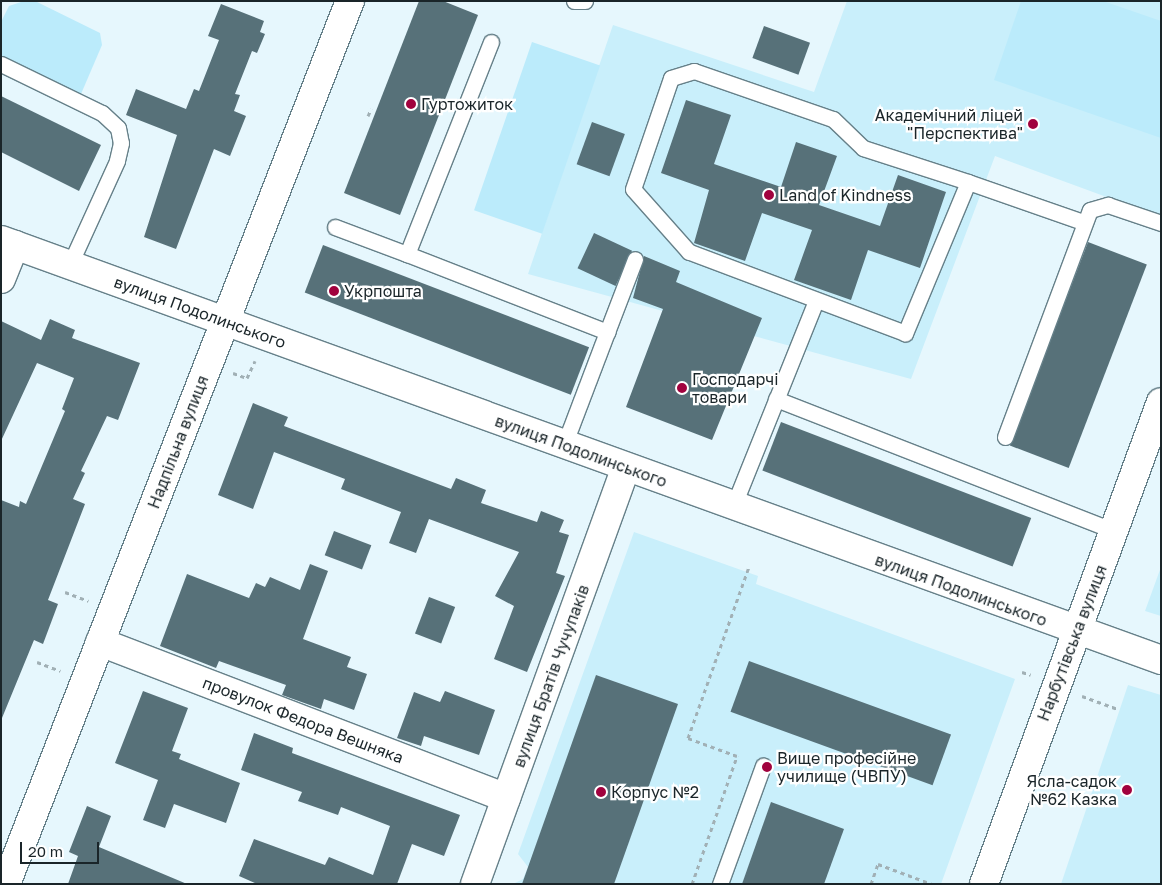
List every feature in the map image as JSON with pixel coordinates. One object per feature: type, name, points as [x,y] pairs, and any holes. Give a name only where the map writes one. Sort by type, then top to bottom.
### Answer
[{"type":"street","name":"Надпільна вулиця","points":[[6,884],[350,1]]},
{"type":"street","name":"вулиця Подолинського","points":[[8,243],[226,320],[1074,631],[1161,660]]},
{"type":"street","points":[[1,279],[8,243]]},
{"type":"street","name":"Нарбутівська вулиця","points":[[984,884],[1074,631],[1115,530],[1161,402]]},
{"type":"street","name":"вулиця Братів Чучупаків","points":[[475,884],[626,468]]},
{"type":"street","name":"провулок Федора Вешняка","points":[[100,642],[506,798]]},
{"type":"lane","points":[[574,1],[585,1]]},
{"type":"lane","points":[[407,254],[491,42]]},
{"type":"lane","points":[[1,64],[102,114],[118,128],[122,143],[117,161],[70,264]]},
{"type":"lane","points":[[968,182],[905,333],[816,302],[689,252],[633,189],[671,78],[694,71],[824,116],[863,148],[968,182],[1083,222]]},
{"type":"lane","points":[[1005,437],[1083,222],[1090,210],[1108,205],[1161,223]]},
{"type":"lane","points":[[334,226],[607,332]]},
{"type":"lane","points":[[564,445],[635,259]]},
{"type":"lane","points":[[734,507],[816,302]]},
{"type":"lane","points":[[776,400],[1115,530]]},
{"type":"lane","points":[[720,884],[763,766]]},
{"type":"path","points":[[368,116],[371,109]]},
{"type":"path","points":[[247,378],[258,356]]},
{"type":"path","points":[[692,884],[737,756],[688,738],[748,566]]},
{"type":"path","points":[[65,592],[92,602]]},
{"type":"path","points":[[1076,693],[1118,709]]},
{"type":"path","points":[[871,884],[878,864],[932,884]]},
{"type":"shaded area","points":[[24,1],[35,1],[100,33],[102,45],[81,94],[1,56],[1,22],[9,6]]},
{"type":"shaded area","name":"Land of Kindness","points":[[847,1],[1161,1],[1161,217],[995,156],[911,379],[528,274],[613,25],[814,92]]},
{"type":"shaded area","points":[[1021,1],[1103,1],[1161,21],[1161,138],[994,80]]},
{"type":"shaded area","points":[[532,42],[600,65],[542,234],[474,210]]},
{"type":"shaded area","name":"Вище професійне училище (ЧВПУ)","points":[[634,532],[758,576],[756,584],[1015,679],[941,884],[513,884],[523,879],[528,867],[518,854]]},
{"type":"shaded area","points":[[1161,567],[1161,616],[1145,611]]},
{"type":"shaded area","name":"Ясла-садок №62 Казка","points":[[1128,685],[1161,695],[1161,884],[1061,884]]},
{"type":"building","name":"Гуртожиток","points":[[419,1],[443,1],[478,15],[400,215],[344,193]]},
{"type":"building","points":[[221,4],[264,21],[260,32],[265,34],[257,53],[252,51],[235,94],[240,95],[234,111],[246,116],[230,156],[214,149],[176,249],[144,237],[177,135],[126,115],[136,89],[186,109],[194,89],[199,91],[219,40],[208,36]]},
{"type":"building","points":[[764,26],[810,43],[798,75],[752,58]]},
{"type":"building","points":[[1,96],[101,145],[79,191],[1,152]]},
{"type":"building","points":[[686,100],[731,115],[714,164],[781,187],[796,142],[837,156],[819,205],[880,226],[898,175],[946,192],[920,268],[868,250],[851,300],[794,280],[812,230],[762,213],[745,261],[694,243],[709,190],[661,173]]},
{"type":"building","points":[[592,122],[625,134],[609,176],[577,164]]},
{"type":"building","points":[[594,233],[632,251],[616,286],[578,268]]},
{"type":"building","points":[[1088,242],[1147,265],[1069,468],[1010,446]]},
{"type":"building","points":[[323,245],[589,347],[571,395],[305,293]]},
{"type":"building","points":[[644,256],[680,271],[676,282],[762,318],[712,440],[626,407],[663,309],[633,298]]},
{"type":"building","points":[[50,319],[75,330],[72,338],[140,363],[118,420],[107,416],[81,471],[85,473],[73,499],[85,504],[48,600],[58,604],[43,644],[34,640],[2,718],[1,500],[19,507],[20,501],[26,504],[65,411],[62,409],[74,378],[37,363],[1,441],[1,321],[41,340]]},
{"type":"building","points":[[253,403],[288,417],[284,426],[451,489],[456,478],[486,490],[481,503],[537,522],[541,511],[564,520],[559,532],[569,535],[556,573],[565,576],[527,672],[494,659],[514,606],[495,596],[519,552],[429,519],[416,553],[389,543],[401,512],[341,489],[345,479],[274,452],[253,509],[218,495]]},
{"type":"building","points":[[781,422],[1031,518],[1013,567],[762,471]]},
{"type":"building","points":[[334,531],[371,545],[362,570],[325,555]]},
{"type":"building","points":[[310,564],[328,571],[303,639],[351,657],[347,667],[367,674],[354,710],[324,699],[321,709],[282,695],[286,685],[219,661],[216,668],[160,646],[187,574],[249,598],[256,583],[265,587],[270,577],[300,590]]},
{"type":"building","points":[[429,597],[455,607],[441,643],[415,633]]},
{"type":"building","points":[[749,661],[951,735],[933,785],[731,712]]},
{"type":"building","name":"Корпус №2","points":[[596,675],[678,704],[614,884],[522,884]]},
{"type":"building","points":[[143,691],[188,708],[172,751],[181,754],[179,759],[240,783],[226,823],[174,804],[165,828],[143,820],[158,780],[115,763]]},
{"type":"building","points":[[445,691],[495,710],[479,755],[424,736],[421,746],[397,738],[414,692],[440,702]]},
{"type":"building","points":[[254,733],[293,748],[292,753],[460,815],[444,856],[412,844],[397,884],[257,884],[239,876],[254,839],[325,865],[329,857],[373,875],[390,826],[341,807],[338,815],[298,801],[302,792],[241,770]]},
{"type":"building","points":[[771,802],[844,829],[824,884],[742,884]]},
{"type":"building","points":[[87,806],[111,816],[99,847],[187,884],[68,884],[78,856],[69,852]]},
{"type":"place","name":"Гуртожиток","points":[[411,104]]},
{"type":"place","name":"Академічний ліцей \"Перспектива\"","points":[[1033,124]]},
{"type":"place","name":"Land of Kindness","points":[[769,195]]},
{"type":"place","name":"Укрпошта","points":[[334,291]]},
{"type":"place","name":"Господарчі товари","points":[[682,388]]},
{"type":"place","name":"Вище професійне училище (ЧВПУ)","points":[[767,767]]},
{"type":"place","name":"Ясла-садок №62 Казка","points":[[1127,790]]},
{"type":"place","name":"Корпус №2","points":[[601,792]]}]
